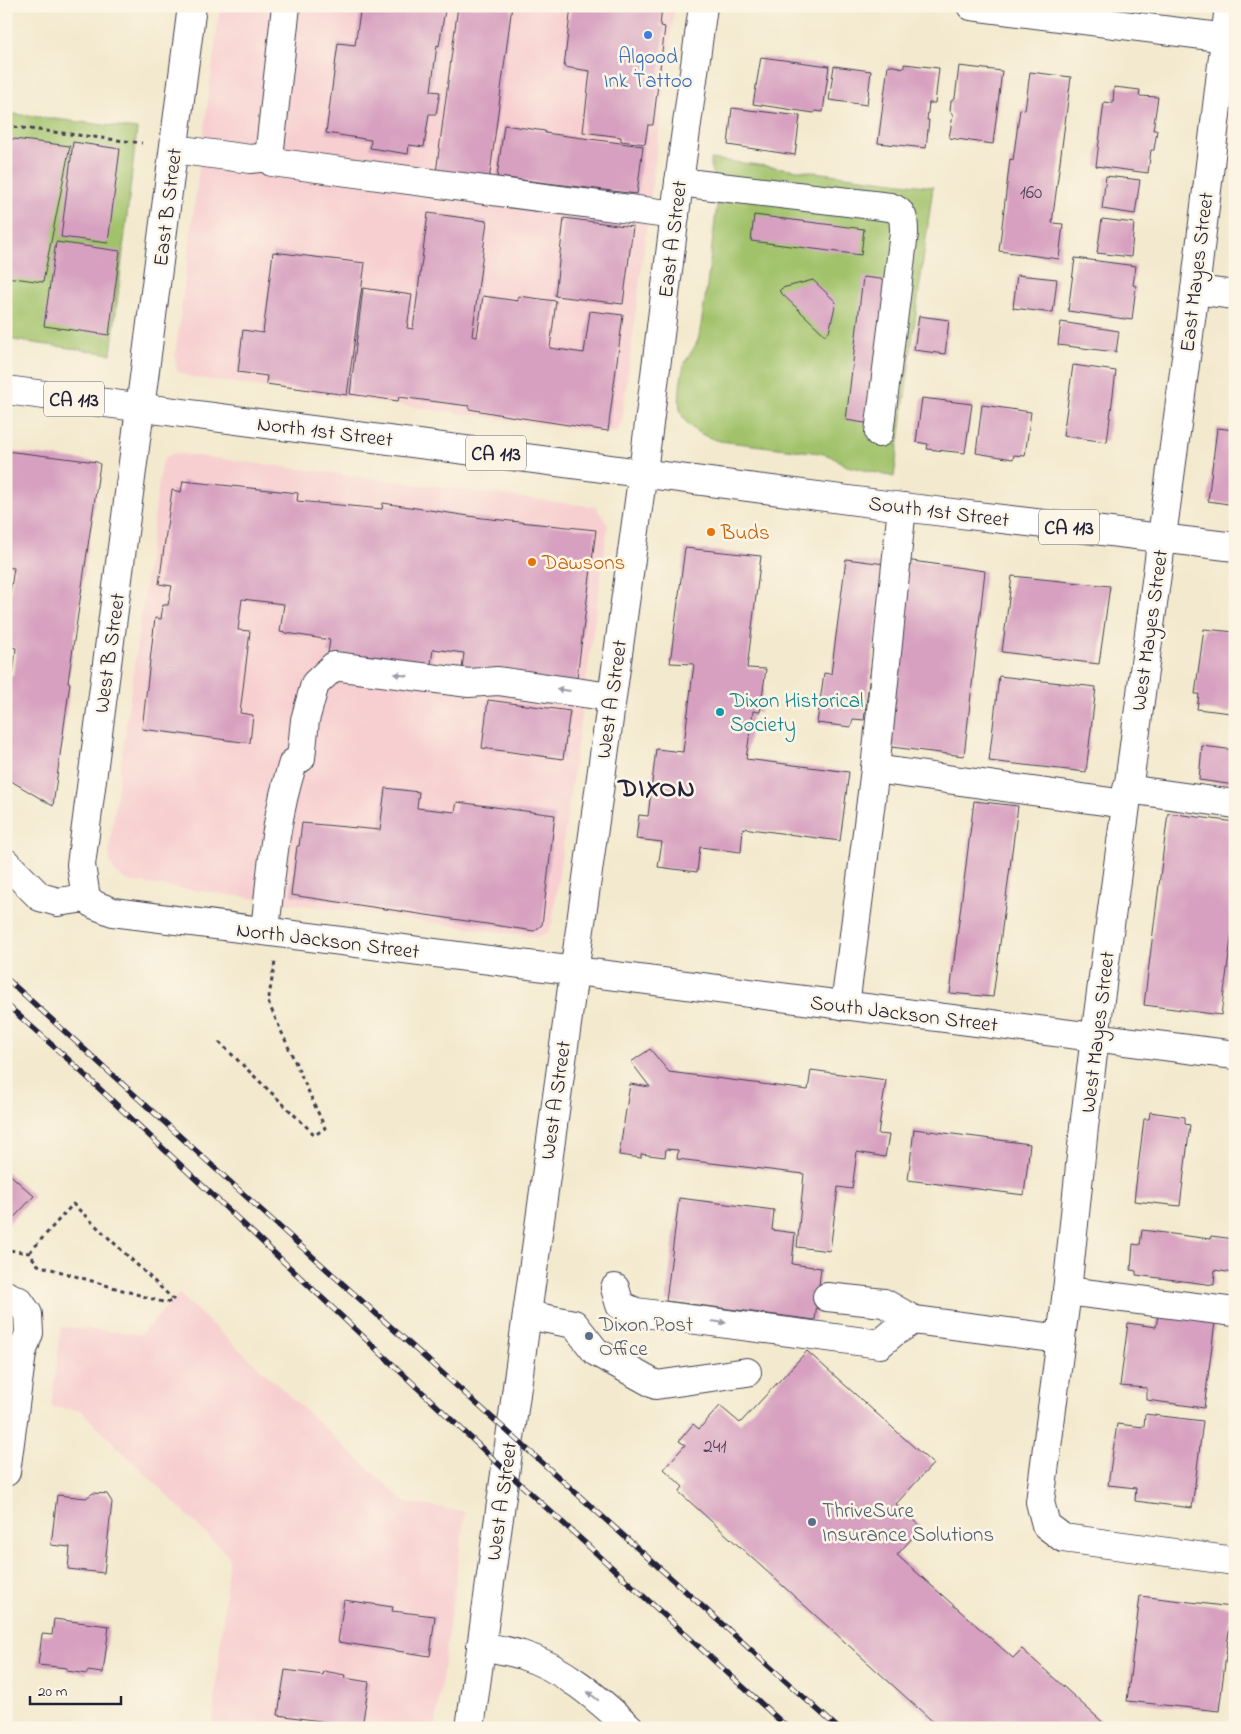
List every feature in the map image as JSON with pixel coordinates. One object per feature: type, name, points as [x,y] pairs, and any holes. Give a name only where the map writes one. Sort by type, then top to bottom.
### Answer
[{"type":"street","name":"East B Street","points":[[141,408],[192,6]]},
{"type":"street","points":[[286,6],[269,157],[272,162],[675,215]]},
{"type":"street","name":"East A Street","points":[[643,472],[703,6]]},
{"type":"street","points":[[971,6],[1230,39]]},
{"type":"street","name":"East Mayes Street","points":[[1161,538],[1230,39],[1229,6]]},
{"type":"street","points":[[174,149],[250,159],[269,157]]},
{"type":"street","points":[[679,182],[890,207],[901,214],[904,220],[904,233],[879,433]]},
{"type":"street","points":[[1194,290],[1235,295]]},
{"type":"street","name":"North 1st Street","points":[[6,390],[643,472]]},
{"type":"street","name":"West B Street","points":[[86,898],[81,865],[141,408]]},
{"type":"street","name":"South 1st Street","points":[[643,472],[902,507],[1235,547]]},
{"type":"street","name":"West A Street","points":[[470,1728],[527,1316],[545,1170],[643,472]]},
{"type":"street","points":[[845,1006],[875,769],[902,507]]},
{"type":"street","name":"West Mayes Street","points":[[1161,538],[1095,1038],[1068,1292],[1040,1502],[1046,1525],[1063,1538],[1235,1561]]},
{"type":"street","points":[[272,932],[275,850],[287,780],[293,763],[301,758],[305,720],[315,684],[334,666],[469,683],[498,681],[611,697]]},
{"type":"street","points":[[875,769],[1126,796],[1235,804]]},
{"type":"street","points":[[6,863],[40,897],[58,902],[86,898]]},
{"type":"street","name":"North Jackson Street","points":[[86,898],[95,905],[113,912],[574,972]]},
{"type":"street","name":"South Jackson Street","points":[[574,972],[1235,1055]]},
{"type":"street","points":[[616,1288],[620,1305],[636,1312],[880,1344],[903,1326],[1061,1338]]},
{"type":"street","points":[[1068,1292],[1235,1312]]},
{"type":"street","points":[[6,1295],[19,1301],[28,1314],[29,1333],[22,1353],[11,1406],[6,1472]]},
{"type":"street","points":[[827,1296],[884,1304],[903,1326]]},
{"type":"street","points":[[527,1316],[574,1324],[596,1352],[656,1385],[747,1372]]},
{"type":"street","points":[[481,1646],[524,1656],[564,1674],[592,1694],[630,1728]]},
{"type":"path","points":[[6,126],[142,143]]},
{"type":"path","points":[[219,1042],[315,1135],[325,1128],[268,1002],[272,932]]},
{"type":"path","points":[[6,1256],[9,1250],[29,1253],[38,1265],[166,1303],[174,1300],[73,1204],[29,1253]]},
{"type":"shaded area","points":[[220,6],[675,6],[622,420],[617,431],[607,433],[190,377],[177,371],[175,357]]},
{"type":"shaded area","points":[[175,453],[596,507],[608,525],[552,924],[548,932],[537,937],[134,882],[124,879],[116,873],[110,863],[109,852],[161,467],[165,457]]},
{"type":"shaded area","points":[[179,1294],[405,1502],[465,1512],[435,1728],[212,1728],[229,1556],[80,1410],[51,1407],[61,1327],[141,1334]]},
{"type":"green space","points":[[6,113],[137,129],[111,354],[6,339]]},
{"type":"green space","points":[[711,159],[933,187],[894,477],[847,466],[830,456],[820,453],[720,441],[707,437],[695,430],[682,416],[679,404],[681,379],[685,363],[699,336],[719,191],[711,169]]},
{"type":"building","points":[[361,6],[422,6],[421,8],[445,10],[439,46],[437,45],[431,91],[440,92],[436,114],[429,114],[424,147],[409,145],[408,154],[370,148],[371,140],[326,133],[338,43],[355,45]]},
{"type":"building","points":[[458,6],[512,6],[489,181],[436,173]]},
{"type":"building","points":[[571,6],[662,7],[660,26],[665,27],[653,125],[648,125],[645,144],[621,141],[621,137],[583,132],[590,71],[564,67]]},
{"type":"building","points":[[761,57],[829,66],[823,112],[815,111],[814,113],[753,104]]},
{"type":"building","points":[[904,64],[939,68],[935,103],[929,103],[926,148],[878,143],[888,65],[904,68]]},
{"type":"building","points":[[834,66],[871,71],[867,105],[829,100]]},
{"type":"building","points":[[959,66],[1002,71],[993,144],[949,138],[953,115],[950,111],[951,101],[955,98]]},
{"type":"building","points":[[1030,72],[1071,77],[1052,223],[1063,224],[1059,259],[999,251],[1010,159],[1013,160],[1020,109],[1025,110]]},
{"type":"building","points":[[1114,87],[1140,90],[1139,96],[1158,97],[1153,130],[1157,130],[1154,150],[1151,150],[1148,173],[1096,166],[1104,102],[1113,103]]},
{"type":"building","points":[[732,108],[800,116],[795,155],[728,145]]},
{"type":"building","points":[[504,125],[545,131],[545,133],[643,146],[637,194],[497,177]]},
{"type":"building","points":[[6,138],[70,146],[43,282],[6,277]]},
{"type":"building","points":[[73,142],[120,149],[108,243],[61,237]]},
{"type":"building","points":[[1106,176],[1140,180],[1135,214],[1102,209]]},
{"type":"building","points":[[428,213],[487,221],[472,336],[477,337],[483,296],[518,301],[518,296],[556,301],[550,348],[584,353],[590,311],[623,315],[608,431],[469,409],[469,406],[399,397],[398,401],[350,394],[363,288],[412,295],[407,328],[413,329]]},
{"type":"building","points":[[754,215],[864,229],[861,255],[751,241]]},
{"type":"building","points":[[564,218],[633,227],[623,304],[555,296]]},
{"type":"building","points":[[1102,219],[1134,223],[1131,257],[1097,253]]},
{"type":"building","points":[[56,242],[120,251],[109,335],[44,326]]},
{"type":"building","points":[[273,252],[365,263],[347,395],[266,384],[267,376],[238,372],[243,330],[263,333]]},
{"type":"building","points":[[1075,258],[1136,266],[1133,285],[1136,286],[1132,320],[1068,311]]},
{"type":"building","points":[[1017,275],[1057,279],[1053,313],[1013,308]]},
{"type":"building","points":[[863,277],[889,280],[871,424],[846,420]]},
{"type":"building","points":[[813,280],[836,302],[829,332],[825,335],[779,291],[782,288]]},
{"type":"building","points":[[919,316],[949,320],[945,354],[914,350]]},
{"type":"building","points":[[1061,322],[1119,331],[1116,352],[1058,345]]},
{"type":"building","points":[[1073,365],[1116,371],[1107,442],[1063,436]]},
{"type":"building","points":[[922,398],[972,404],[965,453],[927,449],[928,444],[916,442]]},
{"type":"building","points":[[982,405],[1031,412],[1025,456],[1014,455],[1013,459],[976,453]]},
{"type":"building","points":[[1217,428],[1235,430],[1235,505],[1208,501]]},
{"type":"building","points":[[6,451],[97,462],[100,464],[68,682],[70,683],[53,806],[6,778],[6,674],[13,675],[16,648],[6,646],[6,620],[14,568],[6,567]]},
{"type":"building","points":[[183,481],[298,493],[297,501],[382,509],[383,503],[482,518],[596,530],[576,685],[462,669],[464,653],[433,649],[431,664],[364,655],[364,661],[348,655],[328,653],[330,640],[280,632],[284,604],[242,599],[238,630],[250,631],[240,713],[253,715],[250,743],[142,729],[155,618],[161,619],[163,605],[168,605],[172,586],[159,584],[172,490],[181,492]]},
{"type":"building","points":[[685,548],[761,556],[747,668],[766,669],[760,712],[753,711],[746,759],[849,772],[840,841],[743,828],[741,852],[700,847],[697,872],[658,867],[662,842],[636,839],[639,815],[648,816],[656,749],[683,752],[694,664],[670,663]]},
{"type":"building","points":[[846,559],[885,564],[864,720],[853,719],[851,727],[817,723],[824,673],[831,674]]},
{"type":"building","points":[[905,560],[985,571],[964,756],[883,746]]},
{"type":"building","points":[[1012,576],[1110,586],[1099,664],[1002,652]]},
{"type":"building","points":[[1204,629],[1235,632],[1235,705],[1232,705],[1231,713],[1197,709],[1199,694],[1195,694]]},
{"type":"building","points":[[999,676],[1096,687],[1086,772],[989,761]]},
{"type":"building","points":[[488,700],[570,711],[563,759],[482,748]]},
{"type":"building","points":[[1202,746],[1235,750],[1235,785],[1199,780]]},
{"type":"building","points":[[385,788],[419,792],[417,808],[455,812],[457,802],[555,815],[542,925],[534,931],[291,895],[302,823],[380,830]]},
{"type":"building","points":[[974,801],[1018,806],[993,997],[950,993]]},
{"type":"building","points":[[1168,813],[1235,822],[1235,909],[1221,1015],[1144,1005]]},
{"type":"building","points":[[650,1049],[669,1072],[808,1090],[811,1070],[886,1080],[878,1134],[889,1135],[885,1157],[857,1152],[852,1189],[838,1187],[830,1251],[797,1247],[804,1174],[677,1159],[678,1150],[666,1149],[665,1157],[641,1154],[641,1158],[619,1155],[630,1084],[650,1087],[631,1062]]},
{"type":"building","points":[[1150,1112],[1185,1117],[1185,1124],[1190,1125],[1180,1206],[1134,1201],[1144,1119],[1149,1119]]},
{"type":"building","points":[[914,1129],[1030,1144],[1024,1195],[908,1180]]},
{"type":"building","points":[[6,1171],[34,1196],[6,1226]]},
{"type":"building","points":[[679,1198],[774,1210],[772,1230],[795,1233],[792,1264],[821,1268],[815,1320],[666,1301]]},
{"type":"building","points":[[1142,1230],[1210,1239],[1211,1236],[1235,1239],[1233,1273],[1215,1270],[1214,1285],[1136,1275],[1136,1271],[1131,1270],[1133,1244],[1140,1245]]},
{"type":"building","points":[[1158,1315],[1215,1322],[1204,1408],[1147,1400],[1147,1388],[1120,1386],[1128,1323],[1156,1327]]},
{"type":"building","points":[[807,1351],[933,1464],[896,1504],[922,1527],[897,1555],[1013,1658],[1022,1649],[1109,1728],[963,1728],[959,1724],[955,1728],[940,1728],[679,1492],[683,1487],[664,1469],[685,1445],[679,1441],[693,1424],[699,1429],[720,1406],[740,1423]]},
{"type":"building","points":[[1145,1414],[1203,1421],[1192,1508],[1135,1501],[1136,1488],[1108,1485],[1117,1424],[1144,1427]]},
{"type":"building","points":[[93,1493],[107,1494],[112,1502],[104,1573],[68,1569],[70,1547],[51,1545],[57,1495],[86,1498]]},
{"type":"building","points":[[1140,1596],[1232,1607],[1219,1711],[1127,1701]]},
{"type":"building","points":[[344,1600],[393,1607],[392,1611],[435,1616],[430,1656],[338,1642]]},
{"type":"building","points":[[54,1619],[109,1626],[103,1673],[87,1671],[87,1674],[67,1671],[67,1668],[38,1665],[42,1634],[52,1635]]},
{"type":"building","points":[[285,1670],[323,1675],[324,1671],[345,1675],[344,1678],[369,1682],[362,1727],[278,1715]]},
{"type":"railway","points":[[6,978],[294,1240],[838,1728]]},
{"type":"railway","points":[[6,1004],[70,1061],[505,1470],[788,1728]]},
{"type":"place","name":"Algood Ink Tattoo","points":[[648,35]]},
{"type":"place","name":"Buds","points":[[711,532]]},
{"type":"place","name":"Dawsons","points":[[532,562]]},
{"type":"place","name":"Dixon Historical Society","points":[[720,712]]},
{"type":"place","name":"Dixon Post Office","points":[[589,1336]]},
{"type":"place","name":"ThriveSure Insurance Solutions","points":[[812,1522]]},
{"type":"district","name":"DIXON","points":[[657,787]]}]
